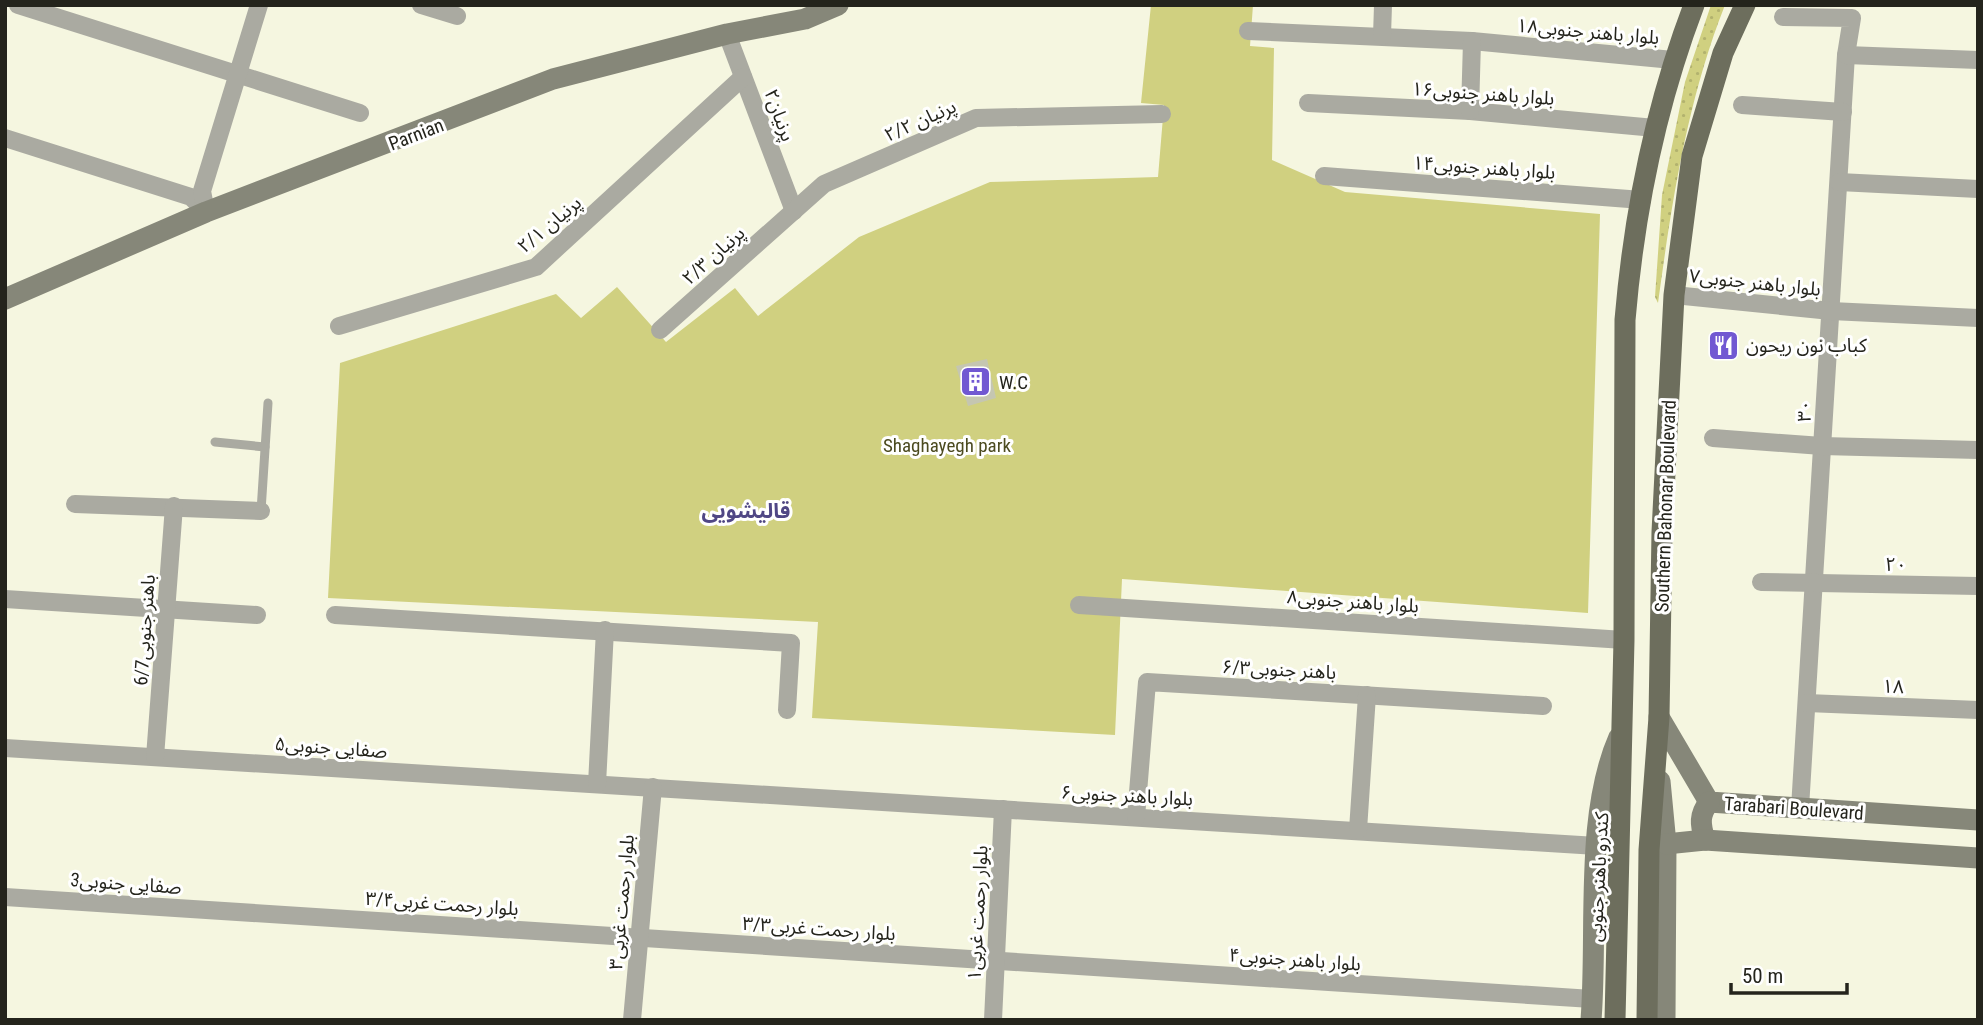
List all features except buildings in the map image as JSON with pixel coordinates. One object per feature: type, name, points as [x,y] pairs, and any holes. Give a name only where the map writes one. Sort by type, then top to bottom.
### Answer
[{"type":"main road","name":"Southern Bahonar Boulevard","points":[[1615,1017],[1619,737],[1624,640],[1625,320],[1642,200],[1656,128],[1673,60],[1694,5]]},
{"type":"main road","name":"Southern Bahonar Boulevard","points":[[1653,1019],[1649,850],[1659,717],[1662,532],[1674,295],[1692,156],[1723,52],[1745,5]]},
{"type":"street","points":[[18,5],[360,114]]},
{"type":"street","points":[[205,212],[202,191],[259,5]]},
{"type":"street","points":[[421,5],[457,16]]},
{"type":"street","name":"Parnian","points":[[5,299],[205,212],[553,79],[727,33],[805,19],[828,12],[838,5]]},
{"type":"street","points":[[1382,36],[1383,5]]},
{"type":"street","name":"۳۰","points":[[1783,17],[1852,18],[1846,55],[1800,808]]},
{"type":"street","name":"۱۸بلوار باهنر جنوبی","points":[[1248,31],[1472,41],[1673,60]]},
{"type":"street","name":"پرنیان۲","points":[[727,33],[793,211]]},
{"type":"street","points":[[1470,111],[1472,41]]},
{"type":"street","points":[[1846,55],[1978,60]]},
{"type":"street","name":"پرنیان ۲/۱","points":[[339,326],[536,267],[743,77]]},
{"type":"street","name":"بلوار باهنر جنوبی۱۶","points":[[1308,103],[1470,111],[1656,128]]},
{"type":"street","points":[[1742,105],[1843,112]]},
{"type":"street","name":"پرنیان ۲/۲","points":[[793,211],[824,184],[976,118],[1162,114]]},
{"type":"street","points":[[5,138],[191,197],[205,212]]},
{"type":"street","name":"بلوار باهنر جنوبی۱۴","points":[[1324,176],[1642,200]]},
{"type":"street","points":[[1839,183],[1978,189]]},
{"type":"street","name":"پرنیان ۲/۳","points":[[660,330],[793,211]]},
{"type":"street","points":[[5,289],[53,279]]},
{"type":"street","name":"بلوار باهنر جنوبی۷","points":[[1674,295],[1831,311],[1978,318]]},
{"type":"street","points":[[1713,438],[1822,446],[1978,450]]},
{"type":"street","points":[[75,504],[261,511]]},
{"type":"street","name":"6/7باهنر جنوبی","points":[[155,757],[174,506]]},
{"type":"street","name":"۲۰","points":[[1761,582],[1978,586]]},
{"type":"street","points":[[5,599],[257,615]]},
{"type":"street","name":"۸بلوار باهنر جنوبی","points":[[1079,605],[1624,640]]},
{"type":"street","points":[[335,615],[791,643],[787,710]]},
{"type":"street","points":[[597,784],[605,630]]},
{"type":"street","name":"۶/۳باهنر جنوبی","points":[[1136,817],[1147,682],[1543,706]]},
{"type":"street","points":[[1358,830],[1367,695]]},
{"type":"street","name":"۱۸","points":[[1807,703],[1978,710]]},
{"type":"street","name":"Tarabari Boulevard","points":[[1659,717],[1709,802],[1978,820]]},
{"type":"street","name":"کندرو باهنر جنوبی","points":[[1591,1009],[1597,846],[1608,763],[1619,737]]},
{"type":"street","name":"صفایی جنوبی۵","points":[[5,748],[653,787]]},
{"type":"street","points":[[1653,1019],[1667,844],[1657,757]]},
{"type":"street","name":"بلوار باهنر جنوبی۶","points":[[653,787],[1597,846]]},
{"type":"street","name":"بلوار رحمت غربی۳","points":[[632,1020],[653,787]]},
{"type":"street","points":[[1705,840],[1700,826],[1701,812],[1709,802]]},
{"type":"street","name":"بلوار رحمت غربی۱","points":[[993,1020],[1003,808]]},
{"type":"street","name":"Tarabari Boulevard","points":[[1667,844],[1705,840],[1978,858]]},
{"type":"street","name":"3صفایی جنوبی","points":[[5,897],[244,912]]},
{"type":"street","name":"بلوار رحمت غربی۳/۴","points":[[244,912],[638,936]]},
{"type":"street","name":"بلوار رحمت غربی۳/۳","points":[[638,936],[996,961]]},
{"type":"street","name":"بلوار باهنر جنوبی۴","points":[[996,961],[1591,1009]]},
{"type":"lane","points":[[261,511],[268,403]]},
{"type":"lane","points":[[215,442],[265,447]]},
{"type":"green space","name":"Shaghayegh park","points":[[1151,5],[1253,5],[1250,46],[1274,48],[1272,160],[1345,192],[1600,214],[1588,613],[1122,579],[1115,735],[812,718],[818,622],[328,598],[340,363],[556,294],[581,318],[617,287],[666,342],[735,288],[758,316],[859,237],[990,182],[1158,177],[1164,105],[1141,103]]},
{"type":"green space","points":[[1711,5],[1725,5],[1700,78],[1682,152],[1658,303],[1655,297],[1662,195],[1685,82]]},
{"type":"place","name":"کباب نون ریحون","points":[[1723,345]]},
{"type":"place","name":"W.C","points":[[976,382]]},
{"type":"district","name":"قالیشویی","points":[[746,511]]}]
